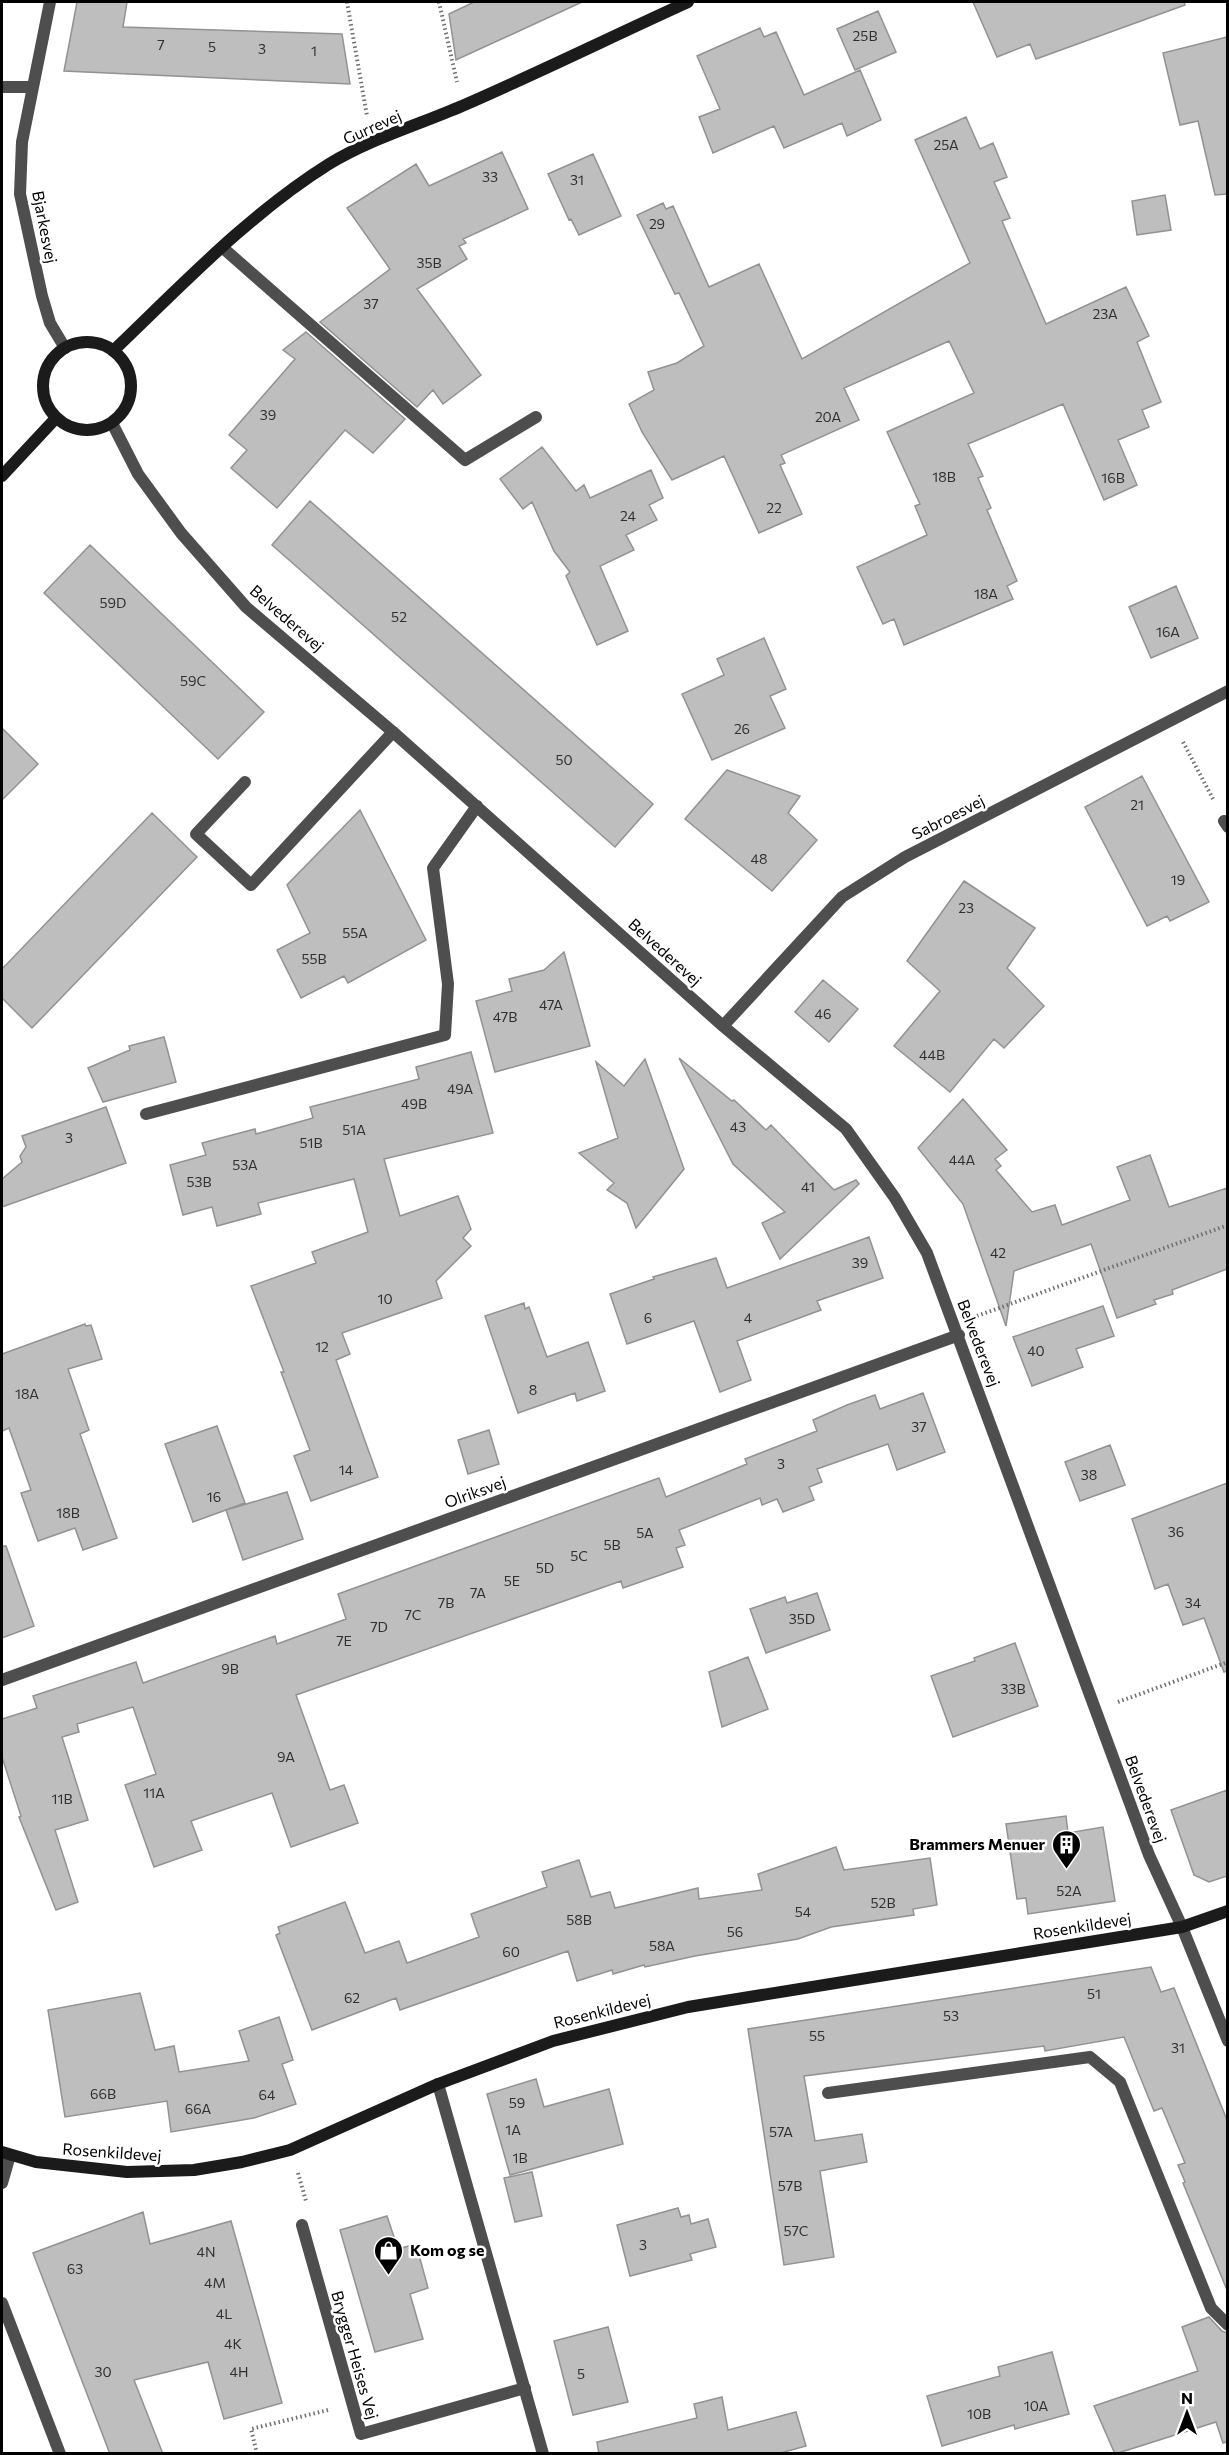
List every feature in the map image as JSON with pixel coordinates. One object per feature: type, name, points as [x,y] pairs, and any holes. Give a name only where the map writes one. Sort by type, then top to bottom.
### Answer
[{"type":"street","name":"Bjarkesvej","points":[[50,2],[22,142],[20,194],[42,296],[50,323],[65,348]]},
{"type":"street","name":"Gurrevej","points":[[113,351],[281,197],[331,163],[371,143],[462,106],[688,2]]},
{"type":"street","points":[[2,87],[33,87]]},
{"type":"street","points":[[223,248],[465,460],[536,417]]},
{"type":"street","points":[[90,342],[113,351],[122,359],[131,381],[127,405],[112,423],[89,430],[77,429],[56,418],[48,407],[44,394],[43,381],[50,362],[65,348],[90,342]]},
{"type":"street","points":[[2,476],[56,418]]},
{"type":"street","name":"Belvederevej","points":[[112,423],[138,474],[181,533],[246,607],[393,732],[723,1026],[846,1129],[895,1198],[927,1253],[1149,1855],[1182,1927],[1227,2041]]},
{"type":"street","name":"Sabroesvej","points":[[723,1026],[842,897],[905,857],[1227,691]]},
{"type":"street","points":[[245,782],[196,834],[251,885],[393,732]]},
{"type":"street","points":[[146,1114],[446,1035],[448,984],[433,868],[477,806]]},
{"type":"street","name":"Olriksvej","points":[[2,1680],[957,1330]]},
{"type":"street","name":"Rosenkildevej","points":[[6,2154],[36,2162],[127,2172],[194,2170],[242,2162],[290,2150],[438,2084],[553,2041],[688,2007],[1182,1927],[1227,1911]]},
{"type":"street","points":[[828,2093],[1090,2057],[1120,2082],[1211,2308],[1227,2325]]},
{"type":"street","points":[[438,2084],[543,2454]]},
{"type":"street","points":[[2,2183],[6,2154]]},
{"type":"street","name":"Brygger Heises Vej","points":[[302,2225],[361,2434],[525,2388]]},
{"type":"street","points":[[2,2303],[60,2454]]},
{"type":"path","points":[[347,2],[371,143]]},
{"type":"path","points":[[439,2],[462,106]]},
{"type":"path","points":[[1172,719],[1226,824]]},
{"type":"path","points":[[957,1330],[1227,1225]]},
{"type":"path","points":[[1096,1710],[1227,1662]]},
{"type":"path","points":[[290,2150],[307,2206],[302,2225]]},
{"type":"path","points":[[257,2454],[250,2429],[352,2404]]},
{"type":"building","points":[[77,2],[127,2],[123,27],[342,34],[350,84],[64,71]]},
{"type":"building","points":[[474,2],[582,2],[456,60],[449,14]]},
{"type":"building","points":[[973,2],[1184,2],[1185,5],[1036,59],[1030,44],[997,57]]},
{"type":"building","points":[[878,11],[896,52],[855,70],[837,29]]},
{"type":"building","points":[[760,28],[764,37],[776,32],[804,95],[860,70],[881,120],[847,136],[842,123],[784,148],[774,126],[713,153],[699,117],[720,109],[697,56]]},
{"type":"building","points":[[1227,37],[1227,194],[1215,195],[1198,121],[1180,125],[1163,53]]},
{"type":"building","points":[[966,117],[980,149],[993,143],[1007,177],[994,182],[1010,218],[1002,221],[1046,324],[1126,287],[1149,336],[1137,342],[1161,402],[1142,410],[1149,427],[1118,440],[1137,485],[1104,500],[1063,404],[968,444],[983,476],[978,478],[991,508],[987,510],[1017,581],[1007,586],[1013,599],[904,645],[894,619],[883,624],[857,567],[927,535],[915,506],[920,504],[887,432],[974,393],[949,341],[844,388],[859,420],[781,455],[785,463],[780,465],[802,514],[759,533],[724,456],[672,480],[642,432],[629,404],[654,390],[648,372],[677,363],[704,346],[679,293],[675,294],[637,215],[663,203],[666,209],[673,206],[709,287],[759,264],[802,359],[970,263],[915,140]]},
{"type":"building","points":[[502,152],[528,209],[463,239],[466,243],[459,246],[467,259],[417,289],[481,375],[443,404],[433,390],[417,407],[320,322],[390,269],[347,208],[416,164],[429,186]]},
{"type":"building","points":[[593,154],[621,216],[579,235],[571,219],[569,220],[548,174]]},
{"type":"building","points":[[1165,195],[1171,230],[1137,235],[1132,201]]},
{"type":"building","points":[[306,332],[405,419],[373,453],[345,430],[277,508],[231,468],[247,450],[229,435],[295,359],[283,350]]},
{"type":"building","points":[[542,447],[576,491],[584,485],[590,498],[651,470],[663,498],[649,505],[657,520],[626,535],[634,550],[600,566],[628,631],[597,645],[566,576],[570,572],[554,551],[532,502],[523,509],[500,479]]},
{"type":"building","points":[[310,501],[653,804],[615,847],[272,545]]},
{"type":"building","points":[[90,545],[264,712],[218,759],[44,593]]},
{"type":"building","points":[[1176,586],[1198,638],[1151,658],[1129,607]]},
{"type":"building","points":[[764,638],[786,689],[770,696],[785,728],[712,760],[682,694],[724,675],[717,659]]},
{"type":"building","points":[[2,728],[38,764],[2,800]]},
{"type":"building","points":[[727,770],[800,796],[788,813],[817,840],[772,891],[685,819]]},
{"type":"building","points":[[1142,776],[1209,902],[1170,921],[1167,916],[1147,926],[1085,807]]},
{"type":"building","points":[[360,810],[426,940],[348,983],[344,976],[301,998],[277,950],[310,933],[287,885]]},
{"type":"building","points":[[152,813],[197,857],[32,1028],[2,998],[2,969]]},
{"type":"building","points":[[964,881],[1035,928],[1007,968],[1044,1006],[1004,1048],[994,1039],[950,1092],[894,1046],[940,991],[907,961]]},
{"type":"building","points":[[564,952],[590,1046],[495,1072],[476,1001],[512,991],[509,979],[544,970]]},
{"type":"building","points":[[823,980],[858,1009],[829,1042],[795,1012]]},
{"type":"building","points":[[164,1037],[176,1082],[103,1102],[88,1068],[130,1050],[129,1046]]},
{"type":"building","points":[[471,1052],[493,1133],[384,1159],[400,1216],[458,1196],[471,1229],[463,1238],[471,1246],[436,1281],[442,1298],[342,1333],[350,1354],[336,1360],[378,1477],[311,1501],[294,1456],[310,1450],[281,1372],[284,1372],[251,1286],[316,1263],[312,1252],[368,1232],[354,1179],[258,1203],[261,1214],[217,1226],[212,1207],[183,1215],[170,1165],[206,1155],[202,1143],[255,1129],[256,1134],[313,1118],[310,1107],[419,1079],[416,1067]]},
{"type":"building","points":[[679,1058],[732,1101],[734,1100],[766,1130],[771,1125],[834,1190],[856,1180],[859,1184],[780,1259],[762,1223],[785,1212],[733,1164]]},
{"type":"building","points":[[645,1059],[684,1169],[636,1228],[627,1203],[607,1190],[614,1183],[579,1153],[618,1138],[596,1062],[624,1086]]},
{"type":"building","points":[[963,1099],[1007,1150],[995,1159],[1001,1166],[996,1170],[1032,1212],[1055,1205],[1062,1225],[1130,1200],[1117,1167],[1150,1155],[1169,1207],[1227,1188],[1227,1269],[1172,1290],[1173,1294],[1154,1300],[1156,1304],[1117,1318],[1091,1244],[1014,1271],[1006,1326],[963,1204],[918,1148]]},
{"type":"building","points":[[106,1107],[126,1163],[2,1207],[2,1179],[22,1162],[20,1156],[26,1147],[22,1136]]},
{"type":"building","points":[[869,1237],[883,1278],[817,1301],[821,1310],[737,1341],[751,1380],[720,1392],[694,1321],[627,1344],[610,1294],[654,1279],[653,1277],[716,1258],[727,1288]]},
{"type":"building","points":[[524,1303],[525,1309],[529,1307],[547,1357],[588,1342],[605,1391],[577,1401],[575,1393],[518,1413],[485,1316]]},
{"type":"building","points":[[1103,1306],[1114,1336],[1076,1349],[1083,1367],[1032,1386],[1013,1337]]},
{"type":"building","points":[[85,1324],[86,1326],[91,1325],[102,1359],[68,1369],[89,1430],[80,1434],[117,1538],[83,1550],[75,1528],[38,1541],[21,1493],[31,1490],[9,1428],[2,1431],[2,1354]]},
{"type":"building","points":[[923,1393],[945,1452],[897,1470],[888,1444],[817,1469],[822,1482],[809,1487],[814,1500],[783,1512],[777,1499],[762,1505],[760,1498],[679,1530],[685,1545],[676,1548],[683,1567],[623,1588],[621,1581],[296,1695],[330,1790],[344,1785],[358,1823],[291,1847],[272,1793],[191,1821],[202,1850],[154,1867],[125,1785],[156,1774],[133,1707],[77,1724],[79,1732],[62,1737],[88,1820],[55,1830],[78,1902],[56,1910],[19,1817],[21,1816],[2,1757],[2,1719],[37,1708],[33,1696],[136,1662],[143,1683],[275,1636],[277,1644],[346,1619],[338,1594],[659,1478],[666,1497],[747,1464],[745,1459],[817,1431],[813,1420],[847,1405],[875,1395],[880,1409]]},
{"type":"building","points":[[217,1426],[245,1503],[193,1522],[165,1444]]},
{"type":"building","points":[[489,1430],[499,1464],[468,1474],[458,1440]]},
{"type":"building","points":[[1110,1445],[1125,1485],[1080,1501],[1065,1462]]},
{"type":"building","points":[[1227,1483],[1227,1671],[1224,1672],[1204,1618],[1183,1625],[1168,1584],[1155,1589],[1132,1519]]},
{"type":"building","points":[[287,1492],[303,1539],[243,1560],[226,1510]]},
{"type":"building","points":[[2,1546],[6,1546],[34,1626],[2,1638]]},
{"type":"building","points":[[817,1593],[830,1630],[766,1653],[750,1609],[785,1597],[787,1603]]},
{"type":"building","points":[[1015,1643],[1038,1706],[953,1737],[931,1676],[975,1661],[974,1658]]},
{"type":"building","points":[[748,1657],[768,1709],[722,1727],[709,1672]]},
{"type":"building","points":[[1227,1790],[1227,1876],[1209,1882],[1194,1875],[1171,1810]]},
{"type":"building","name":"Brammers Menuer","points":[[1066,1816],[1068,1833],[1103,1827],[1115,1901],[1028,1914],[1026,1898],[1017,1899],[1006,1824]]},
{"type":"building","points":[[836,1847],[844,1870],[930,1858],[937,1905],[913,1909],[914,1915],[831,1927],[798,1939],[695,1956],[645,1967],[644,1965],[613,1974],[612,1970],[577,1981],[568,1951],[400,2010],[396,1998],[312,2030],[276,1935],[280,1933],[278,1927],[345,1902],[365,1953],[399,1941],[407,1963],[479,1937],[471,1914],[547,1887],[542,1872],[579,1860],[591,1897],[610,1892],[615,1908],[698,1888],[699,1899],[762,1890],[758,1874]]},
{"type":"building","points":[[1151,1967],[1161,1992],[1174,1988],[1227,2120],[1227,2290],[1183,2183],[1185,2182],[1178,2165],[1185,2163],[1162,2108],[1154,2111],[1124,2037],[1045,2051],[1044,2046],[804,2076],[815,2141],[862,2134],[867,2162],[820,2171],[834,2257],[784,2265],[748,2029]]},
{"type":"building","points":[[140,1993],[155,2050],[174,2046],[179,2072],[249,2061],[239,2031],[279,2017],[293,2060],[282,2064],[296,2104],[254,2118],[171,2132],[167,2101],[65,2117],[48,2010]]},
{"type":"building","points":[[536,2079],[544,2107],[609,2089],[623,2144],[510,2175],[487,2094]]},
{"type":"building","points":[[532,2172],[542,2216],[515,2222],[504,2178]]},
{"type":"building","points":[[678,2208],[681,2217],[689,2215],[691,2224],[708,2219],[716,2247],[690,2254],[692,2260],[630,2276],[617,2225]]},
{"type":"building","points":[[143,2212],[150,2244],[231,2221],[282,2403],[224,2419],[208,2362],[134,2380],[163,2454],[110,2454],[33,2253]]},
{"type":"building","name":"Kom og se","points":[[387,2216],[398,2249],[416,2244],[428,2288],[410,2294],[423,2339],[375,2352],[340,2230]]},
{"type":"building","points":[[1209,2317],[1222,2331],[1227,2333],[1227,2442],[1223,2443],[1216,2422],[1115,2454],[1094,2406],[1198,2371],[1182,2327]]},
{"type":"building","points":[[608,2327],[628,2402],[573,2415],[554,2341]]},
{"type":"building","points":[[1052,2352],[1069,2414],[1015,2429],[1014,2425],[942,2446],[927,2396],[1000,2376],[998,2367]]},
{"type":"building","points":[[722,2397],[728,2430],[796,2412],[806,2446],[777,2454],[599,2454],[597,2442],[697,2418],[694,2404]]},
{"type":"place","name":"Brammers Menuer","points":[[1066,1870]]},
{"type":"place","name":"Kom og se","points":[[389,2276]]}]
